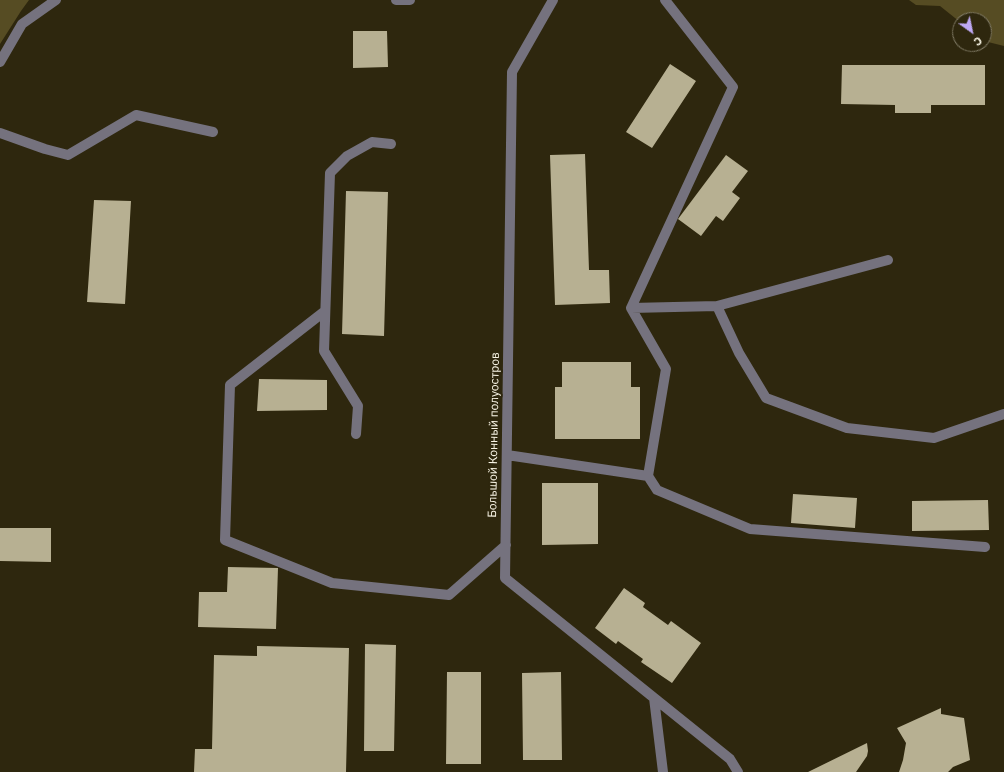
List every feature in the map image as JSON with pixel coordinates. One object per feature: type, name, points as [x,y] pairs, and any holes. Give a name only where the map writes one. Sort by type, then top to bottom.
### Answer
[{"type":"street","points":[[0,62],[22,24],[56,0]]},
{"type":"street","points":[[396,0],[410,0]]},
{"type":"street","name":"Большой Конный полуостров","points":[[553,0],[512,72],[505,578],[730,759],[738,772]]},
{"type":"street","points":[[631,308],[733,87],[665,0]]},
{"type":"street","points":[[0,133],[45,150],[68,156],[136,115],[213,132]]},
{"type":"street","points":[[356,434],[358,406],[324,351],[330,173],[347,156],[372,142],[391,144]]},
{"type":"street","points":[[631,308],[717,306],[888,260]]},
{"type":"street","points":[[717,306],[739,353],[766,398],[847,428],[934,438],[1004,414]]},
{"type":"street","points":[[631,308],[666,369],[648,476],[657,490],[750,529],[985,547]]},
{"type":"street","points":[[325,311],[230,385],[225,540],[332,583],[448,595],[506,545]]},
{"type":"street","points":[[507,455],[648,476]]},
{"type":"street","points":[[654,698],[663,772]]},
{"type":"shaded area","points":[[0,0],[29,0],[0,44]]},
{"type":"shaded area","points":[[909,0],[1004,0],[1004,46],[992,43],[992,12],[952,12],[952,16],[940,6],[916,5]]},
{"type":"building","points":[[353,31],[387,31],[388,67],[353,68]]},
{"type":"building","points":[[670,64],[696,81],[652,148],[626,132]]},
{"type":"building","points":[[842,65],[985,65],[985,105],[931,105],[931,113],[895,113],[895,105],[841,104]]},
{"type":"building","points":[[585,154],[589,270],[609,270],[610,303],[555,305],[550,155]]},
{"type":"building","points":[[726,155],[748,171],[732,192],[740,198],[723,221],[716,216],[701,236],[678,219]]},
{"type":"building","points":[[346,191],[388,192],[384,336],[342,334]]},
{"type":"building","points":[[94,200],[131,201],[125,304],[87,302]]},
{"type":"building","points":[[562,362],[631,362],[631,387],[640,387],[640,439],[555,439],[555,387],[562,387]]},
{"type":"building","points":[[259,379],[327,380],[327,410],[257,411]]},
{"type":"building","points":[[542,483],[598,483],[598,544],[542,545]]},
{"type":"building","points":[[793,494],[857,498],[855,528],[791,523]]},
{"type":"building","points":[[988,500],[989,530],[912,531],[912,501]]},
{"type":"building","points":[[0,528],[51,528],[51,562],[0,561]]},
{"type":"building","points":[[228,567],[278,568],[276,629],[198,627],[199,592],[227,592]]},
{"type":"building","points":[[624,588],[645,603],[643,607],[668,625],[671,621],[701,643],[672,683],[641,662],[643,659],[618,641],[616,644],[595,628]]},
{"type":"building","points":[[365,644],[396,645],[394,751],[364,751]]},
{"type":"building","points":[[257,646],[349,648],[346,772],[194,772],[195,749],[212,749],[214,655],[257,656]]},
{"type":"building","points":[[447,672],[481,672],[481,764],[446,764]]},
{"type":"building","points":[[561,672],[562,760],[523,760],[522,673]]},
{"type":"building","points":[[941,708],[941,714],[964,718],[970,760],[953,767],[948,772],[899,772],[906,743],[897,728]]},
{"type":"building","points":[[867,743],[867,756],[856,772],[808,772]]}]
